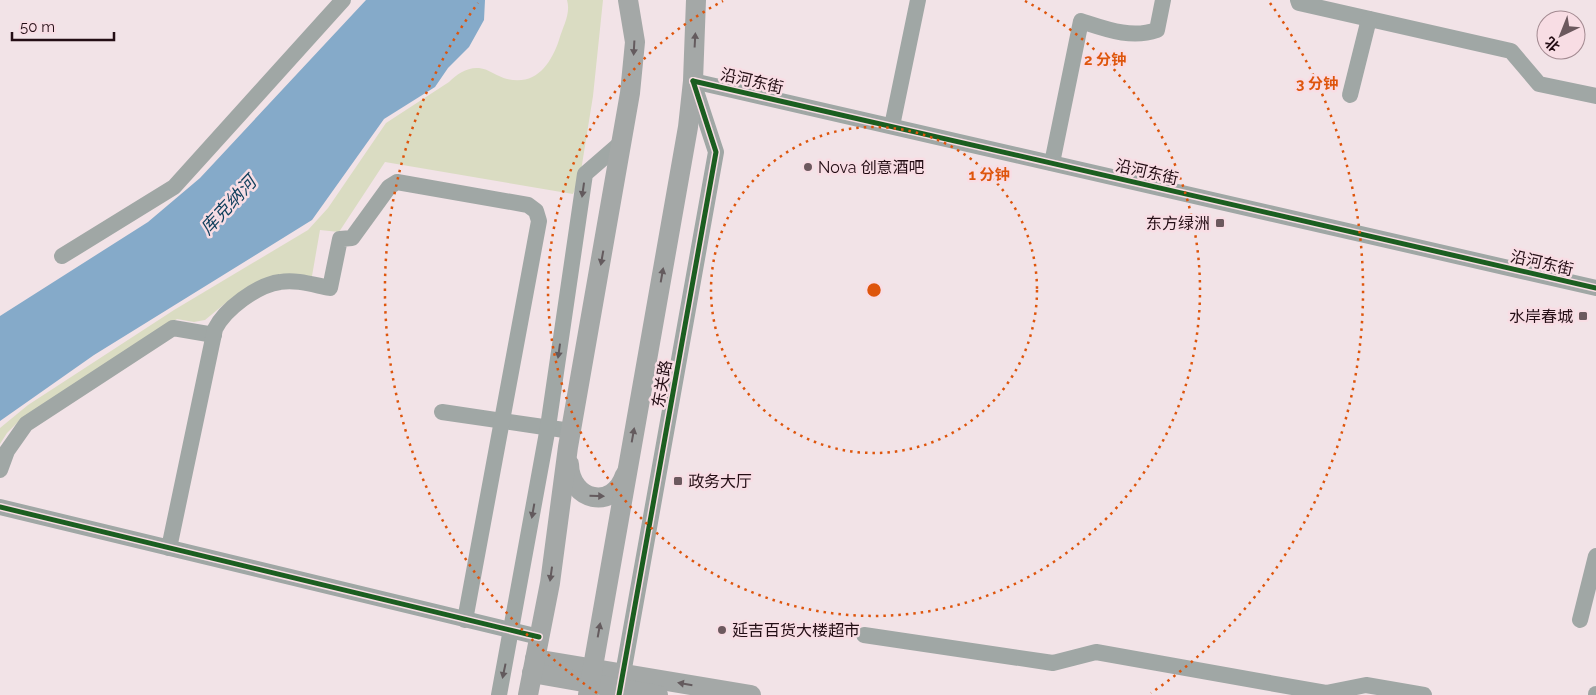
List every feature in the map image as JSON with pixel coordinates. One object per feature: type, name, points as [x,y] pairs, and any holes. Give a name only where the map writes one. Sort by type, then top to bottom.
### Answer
[{"type":"main road","points":[[528,695],[550,583],[570,439],[623,141],[635,42],[628,0]]},
{"type":"main road","name":"东关路","points":[[590,682],[688,127],[693,81],[696,0]]},
{"type":"main road","points":[[570,439],[569,475],[578,490],[586,495],[594,498],[611,494],[623,482],[628,467]]},
{"type":"main road","points":[[533,666],[590,682],[750,695]]},
{"type":"main road","points":[[621,686],[658,695]]},
{"type":"street","points":[[62,256],[174,187],[342,0]]},
{"type":"street","points":[[892,126],[918,0]]},
{"type":"street","points":[[1052,163],[1081,22],[1127,34],[1149,33],[1157,30],[1162,0]]},
{"type":"street","points":[[1298,0],[1299,3],[1511,51],[1539,84],[1596,96]]},
{"type":"street","points":[[1350,95],[1369,19]]},
{"type":"street","name":"沿河东街","points":[[693,81],[1596,288]]},
{"type":"street","name":"东关路","points":[[621,686],[716,152],[693,81]]},
{"type":"street","points":[[499,695],[548,427],[585,174],[623,141]]},
{"type":"street","points":[[169,548],[214,335],[220,320],[231,308],[270,284],[291,281],[330,288],[340,239],[352,238],[393,184],[397,182],[528,205],[536,211],[539,221],[466,620]]},
{"type":"street","points":[[0,470],[7,451],[26,424],[173,328],[214,335]]},
{"type":"street","points":[[442,412],[548,427],[570,439]]},
{"type":"street","points":[[0,507],[539,637]]},
{"type":"street","points":[[1580,620],[1596,556]]},
{"type":"street","points":[[864,635],[1053,663],[1096,652],[1326,694],[1366,685],[1424,695]]},
{"type":"green space","points":[[567,0],[603,0],[593,96],[580,177],[573,194],[385,162],[339,232],[320,230],[312,276],[233,297],[205,320],[194,322],[177,319],[18,422],[7,433],[0,444],[0,428],[28,405],[174,310],[308,230],[328,208],[386,123],[466,70],[483,69],[507,79],[517,80],[534,76],[541,71],[547,65],[556,49],[567,15]]},
{"type":"water","name":"库克纳河","points":[[366,0],[485,0],[484,20],[469,47],[448,68],[435,87],[384,119],[312,220],[94,355],[0,421],[0,316],[148,222],[200,178]]},
{"type":"cycle path","points":[[693,81],[1596,288]]},
{"type":"cycle path","points":[[619,695],[716,152],[693,81]]},
{"type":"cycle path","points":[[0,507],[539,637]]},
{"type":"place","name":"Nova 创意酒吧","points":[[808,167]]},
{"type":"place","name":"东方绿洲","points":[[1220,223]]},
{"type":"place","name":"水岸春城","points":[[1583,316]]},
{"type":"place","name":"政务大厅","points":[[678,481]]},
{"type":"place","name":"延吉百货大楼超市","points":[[722,630]]}]
